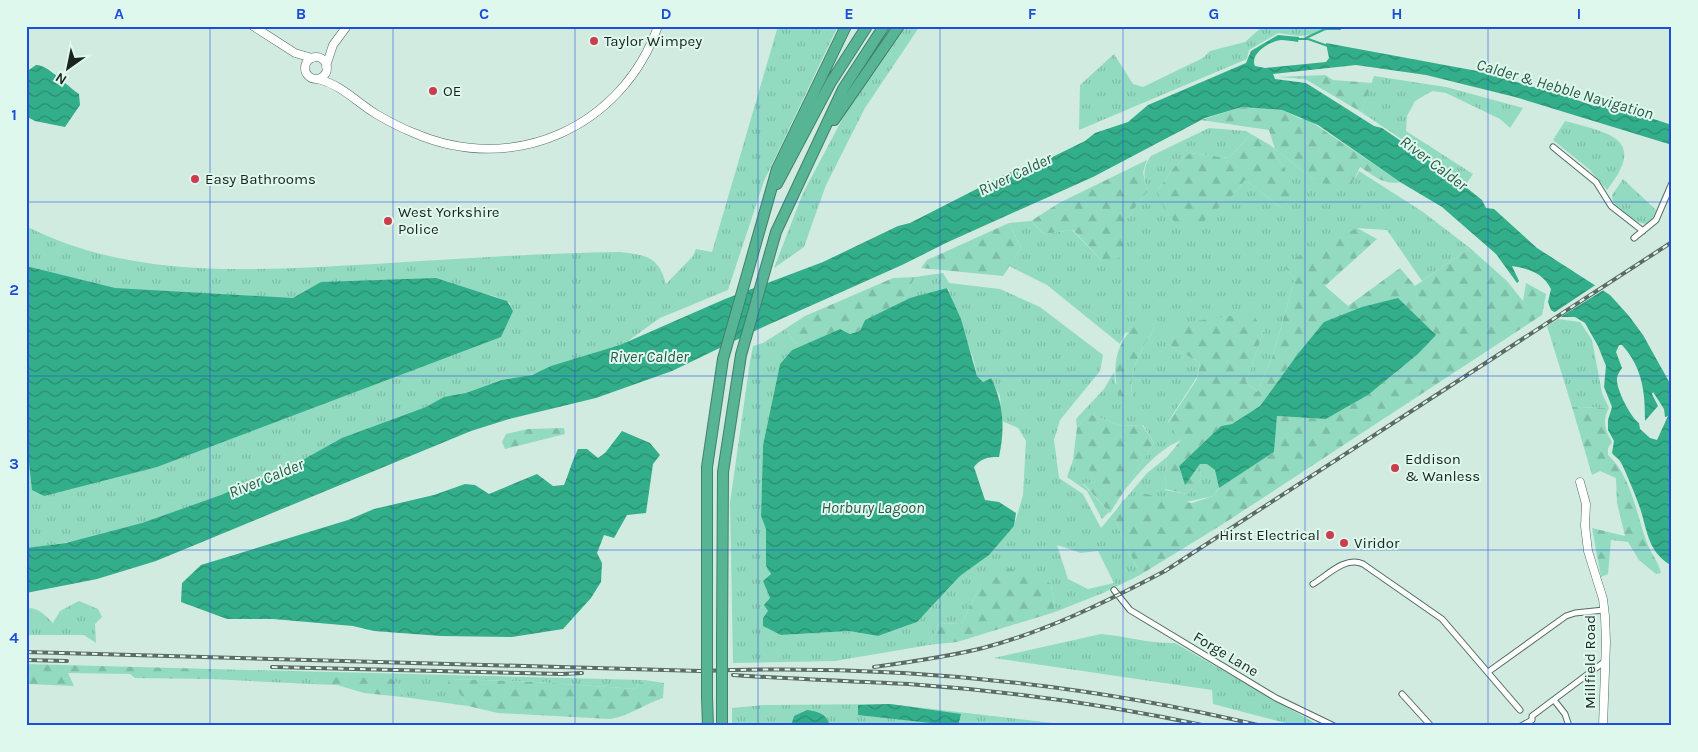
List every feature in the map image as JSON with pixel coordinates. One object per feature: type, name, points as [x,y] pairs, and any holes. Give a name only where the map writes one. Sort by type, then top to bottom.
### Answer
[{"type":"highway","points":[[708,726],[707,467],[723,359],[749,261],[770,198],[777,169],[846,26]]},
{"type":"highway","points":[[770,198],[831,82],[867,26]]},
{"type":"highway","points":[[722,726],[723,472],[741,356],[768,254],[809,159],[843,89],[884,26]]},
{"type":"highway","points":[[809,159],[876,56],[899,26]]},
{"type":"street","points":[[253,26],[295,53],[324,61],[326,69],[339,86],[375,114],[415,134],[442,143],[468,148],[513,147],[570,130],[600,111],[635,74],[658,26]]},
{"type":"street","points":[[318,79],[326,69],[333,45],[346,26]]},
{"type":"street","points":[[305,71],[307,62],[333,45]]},
{"type":"street","points":[[295,53],[311,78],[339,86]]},
{"type":"street","points":[[1553,147],[1596,182],[1611,206],[1644,230]]},
{"type":"street","points":[[1634,238],[1656,220],[1672,183]]},
{"type":"street","name":"Millfield Road","points":[[1580,482],[1586,504],[1585,526],[1588,551],[1603,599],[1604,610],[1606,642],[1602,726]]},
{"type":"street","points":[[1313,584],[1346,562],[1355,560],[1363,564],[1433,610],[1520,710]]},
{"type":"street","name":"Forge Lane","points":[[1114,590],[1130,610],[1260,689],[1334,726]]},
{"type":"street","points":[[1488,672],[1566,616],[1574,613],[1604,610]]},
{"type":"street","points":[[1521,726],[1532,720],[1532,716],[1604,662]]},
{"type":"street","points":[[1402,694],[1431,726]]},
{"type":"street","points":[[1554,700],[1565,714],[1569,726]]},
{"type":"green space","points":[[778,26],[838,26],[764,181],[728,290],[660,318],[621,346],[426,408],[222,495],[138,525],[81,540],[26,549],[26,426],[509,310],[510,303],[494,296],[474,292],[294,300],[114,290],[26,267],[26,226],[67,244],[109,256],[153,264],[197,268],[287,268],[620,252],[638,254],[651,259],[660,268],[666,284],[693,256],[696,249],[712,252]]},
{"type":"green space","points":[[907,26],[920,26],[865,108],[826,185],[804,247],[774,268],[803,193],[845,114]]},
{"type":"green space","points":[[1263,26],[1340,26],[1310,35],[1298,36],[1278,33],[1249,50],[1247,59],[1079,130],[1080,85],[1114,54],[1133,84],[1143,87],[1203,58],[1210,51],[1245,42]]},
{"type":"green space","points":[[1325,75],[1333,80],[1372,83],[1361,112],[1305,79],[1278,77]]},
{"type":"green space","points":[[1374,76],[1446,87],[1523,108],[1510,128],[1500,119],[1446,93],[1432,91],[1415,101],[1407,116],[1406,131],[1473,174],[1467,183],[1361,112]]},
{"type":"green space","points":[[1242,107],[1282,110],[1301,119],[1307,119],[1400,182],[1384,181],[1360,167],[1352,184],[1338,188],[1313,179],[1275,149],[1269,130],[1201,120]]},
{"type":"green space","points":[[1565,121],[1608,134],[1618,140],[1623,148],[1624,159],[1619,173],[1607,190],[1590,170],[1553,140]]},
{"type":"green space","points":[[1209,128],[1246,131],[1251,134],[1229,158],[1190,153],[1175,166],[1157,191],[1235,193],[1245,180],[1283,209],[1283,167],[1270,145],[1313,179],[1352,184],[1359,171],[1423,212],[1470,248],[1422,281],[1387,230],[1357,228],[1285,268],[1295,278],[1273,355],[1257,392],[1246,382],[1264,330],[1167,344],[1200,363],[1197,377],[1168,422],[1181,440],[1156,456],[1123,492],[1154,443],[1143,425],[1122,426],[1089,414],[1077,427],[1076,419],[1104,389],[1114,372],[1115,383],[1132,399],[1134,369],[1140,353],[1155,327],[1125,333],[1120,344],[1047,285],[1009,266],[1021,248],[1009,223],[1031,221],[1044,234],[1072,230],[1102,261],[1125,221],[1147,192],[1144,173],[1151,156]]},
{"type":"green space","points":[[1251,134],[1270,145],[1296,189],[1283,209],[1245,180],[1235,193],[1204,221],[1180,229],[1165,210],[1157,191],[1175,166],[1190,153],[1229,158]]},
{"type":"green space","points":[[1147,160],[1143,172],[1147,192],[1125,221],[1122,257],[1102,261],[1073,230],[1044,234],[1031,221],[1059,203]]},
{"type":"green space","points":[[1623,179],[1656,210],[1652,219],[1647,224],[1630,218],[1615,205],[1612,195]]},
{"type":"green space","points":[[1009,223],[1021,248],[1003,276],[921,268],[927,260]]},
{"type":"green space","points":[[1357,228],[1377,239],[1325,286],[1348,306],[1400,268],[1415,286],[1470,248],[1507,281],[1523,301],[1526,283],[1546,294],[1542,315],[1223,524],[1140,575],[1114,518],[1122,501],[1140,493],[1192,503],[1213,496],[1221,486],[1274,452],[1277,416],[1326,419],[1368,395],[1418,354],[1435,335],[1325,322],[1297,355],[1260,406],[1232,424],[1221,426],[1179,466],[1185,484],[1200,464],[1201,479],[1187,494],[1165,489],[1167,457],[1181,440],[1168,423],[1197,379],[1200,363],[1167,344],[1169,325],[1251,313],[1264,330],[1246,382],[1257,392],[1273,355],[1295,278],[1285,268],[1291,260]]},
{"type":"green space","points":[[943,273],[949,283],[1000,289],[1040,307],[1103,355],[1100,371],[1060,420],[1054,440],[1059,478],[1083,494],[1101,528],[1147,473],[1167,457],[1165,490],[1187,494],[1201,479],[1200,464],[1208,464],[1215,470],[1219,488],[1213,496],[1114,518],[1140,575],[1103,593],[1055,612],[1051,584],[979,588],[962,623],[939,624],[929,645],[835,661],[733,663],[730,503],[750,361],[753,346],[763,343],[785,329],[799,347],[792,350],[780,364],[763,445],[761,516],[766,528],[766,566],[771,574],[766,589],[770,598],[768,611],[781,635],[849,631],[878,636],[917,622],[960,576],[978,563],[1014,526],[1023,495],[1026,441],[1018,428],[1002,421],[1000,396],[990,378],[983,382],[977,376],[974,361],[948,288],[903,302],[915,277]],"holes":[[[1057,545],[1081,553],[1098,551],[1114,583],[1088,589],[1068,579]]]},
{"type":"green space","points":[[915,277],[903,302],[865,320],[860,331],[850,334],[840,329],[799,347],[785,329],[805,316],[893,278]]},
{"type":"green space","points":[[1558,319],[1580,322],[1592,340],[1602,393],[1609,408],[1572,407],[1547,326]]},
{"type":"green space","points":[[1139,322],[1155,327],[1140,353],[1134,369],[1132,399],[1120,403],[1115,369],[1116,359],[1124,340]]},
{"type":"green space","points":[[1572,407],[1609,408],[1605,425],[1612,442],[1608,448],[1608,455],[1623,474],[1628,485],[1647,543],[1661,573],[1656,574],[1639,560],[1628,542],[1611,540],[1608,574],[1601,577],[1592,528],[1625,536],[1617,503],[1616,478],[1600,471],[1592,475]]},
{"type":"green space","points":[[1089,414],[1122,426],[1142,425],[1154,443],[1110,513],[1083,483],[1096,482],[1085,463],[1073,460],[1077,427]]},
{"type":"green space","points":[[564,428],[565,434],[505,449],[502,442],[506,434],[528,429]]},
{"type":"green space","points":[[1073,460],[1085,462],[1096,482],[1083,484],[1109,512],[1102,519],[1087,491],[1067,477]]},
{"type":"green space","points":[[1008,568],[1038,576],[1051,584],[1055,612],[957,642],[929,645],[939,624],[962,623],[979,588]]},
{"type":"green space","points":[[79,601],[98,609],[102,617],[95,624],[96,643],[84,635],[26,635],[26,608],[38,610],[53,623],[60,611]]},
{"type":"green space","points":[[1101,634],[1175,643],[1320,726],[1297,726],[1213,704],[1212,690],[994,658]]},
{"type":"green space","points":[[26,664],[211,669],[211,679],[135,678],[130,674],[68,673],[74,686],[26,684]]},
{"type":"green space","points":[[211,669],[645,680],[638,684],[636,689],[536,682],[449,679],[449,684],[458,691],[468,706],[403,697],[398,683],[318,678],[311,684],[211,679]]},
{"type":"green space","points":[[318,678],[391,679],[398,683],[403,697],[364,693],[337,685],[311,684]]},
{"type":"green space","points":[[449,679],[536,682],[636,689],[638,684],[645,680],[664,683],[663,698],[610,719],[498,713],[468,706],[458,691],[448,684]]},
{"type":"green space","points":[[890,704],[1078,726],[732,726],[732,708],[765,705]]},
{"type":"water","name":"River Calder","points":[[1278,35],[1299,37],[1298,42],[1281,40],[1266,46],[1255,57],[1255,66],[1265,68],[1326,62],[1329,58],[1326,43],[1477,71],[1555,93],[1556,88],[1561,89],[1560,94],[1594,106],[1604,103],[1672,125],[1672,145],[1515,97],[1426,75],[1356,65],[1273,74],[1275,79],[1306,83],[1374,126],[1382,128],[1452,176],[1482,200],[1486,208],[1494,209],[1537,248],[1610,295],[1629,316],[1643,335],[1672,387],[1672,566],[1664,561],[1653,548],[1627,476],[1620,461],[1612,453],[1614,441],[1608,430],[1608,420],[1612,407],[1604,387],[1606,366],[1598,346],[1585,323],[1575,317],[1562,317],[1551,310],[1548,302],[1551,289],[1544,279],[1535,272],[1512,266],[1519,281],[1517,283],[1496,254],[1442,207],[1400,182],[1318,125],[1282,110],[1242,107],[1205,118],[1093,177],[761,328],[672,371],[596,398],[509,419],[471,431],[156,561],[97,579],[26,593],[26,548],[66,543],[142,523],[221,495],[299,462],[342,438],[426,407],[444,397],[466,393],[502,380],[532,375],[551,366],[620,345],[725,299],[823,262],[898,226],[910,223],[1008,173],[1034,166],[1085,141],[1095,133],[1128,122],[1148,105],[1246,63],[1251,51]],"holes":[[[1619,345],[1622,345],[1639,372],[1643,391],[1645,421],[1658,406],[1652,394],[1653,392],[1664,409],[1665,417],[1668,416],[1657,440],[1650,438],[1640,429],[1639,423],[1628,410],[1621,396],[1617,378],[1622,368],[1616,352]]]},
{"type":"water","points":[[36,65],[52,72],[79,94],[80,105],[65,127],[35,121],[26,116],[26,72]]},
{"type":"water","points":[[26,266],[115,288],[293,298],[321,282],[436,278],[507,301],[513,311],[501,337],[157,467],[44,496],[32,490],[26,436]]},
{"type":"water","name":"Horbury Lagoon","points":[[947,288],[961,319],[977,376],[983,382],[991,378],[1001,407],[1003,426],[999,457],[985,459],[974,467],[985,500],[999,502],[1016,513],[1014,526],[989,555],[960,576],[917,622],[878,636],[849,631],[781,635],[763,626],[763,618],[768,611],[764,605],[770,598],[763,581],[771,574],[766,566],[766,529],[761,516],[763,445],[780,364],[792,350],[840,329],[850,334],[860,331],[865,320],[910,298]]},
{"type":"water","points":[[1398,298],[1436,335],[1418,354],[1368,395],[1326,419],[1277,416],[1274,452],[1219,488],[1215,470],[1207,464],[1200,464],[1185,485],[1179,466],[1221,426],[1232,424],[1260,406],[1324,322],[1362,307]]},
{"type":"water","points":[[622,431],[650,443],[660,455],[653,464],[646,513],[627,515],[614,538],[604,535],[597,553],[602,563],[601,582],[591,598],[563,629],[512,637],[441,636],[374,631],[353,626],[273,619],[227,619],[181,602],[182,583],[201,565],[348,520],[374,509],[434,495],[465,484],[475,485],[489,494],[537,474],[553,486],[564,485],[578,449],[587,449],[598,458],[605,453]]},
{"type":"water","points":[[890,704],[961,714],[958,726],[858,715],[858,705]]},
{"type":"water","points":[[807,710],[822,714],[830,726],[791,726],[794,716]]},
{"type":"pier","points":[[1597,284],[1605,289],[1559,318],[1552,314]]},
{"type":"waterway","points":[[1306,38],[1325,29],[1340,29],[1343,26]]},
{"type":"waterway","name":"Calder & Hebble Navigation","points":[[1296,39],[1308,39],[1328,46]]},
{"type":"railway","points":[[874,667],[956,654],[1007,641],[1076,615],[1165,571],[1672,242]]},
{"type":"railway","points":[[26,652],[700,671],[841,670],[912,674],[983,679],[1053,687],[1193,711],[1262,726]]},
{"type":"railway","points":[[26,660],[67,661]]},
{"type":"railway","points":[[272,667],[582,673]]},
{"type":"railway","points":[[733,675],[908,684],[983,691],[1096,705],[1207,726]]},
{"type":"place","name":"Taylor Wimpey","points":[[594,41]]},
{"type":"place","name":"OE","points":[[433,91]]},
{"type":"place","name":"Easy Bathrooms","points":[[195,179]]},
{"type":"place","name":"West Yorkshire Police","points":[[388,221]]},
{"type":"place","name":"Eddison & Wanless","points":[[1395,468]]},
{"type":"place","name":"Hirst Electrical","points":[[1330,535]]},
{"type":"place","name":"Viridor","points":[[1344,543]]}]
